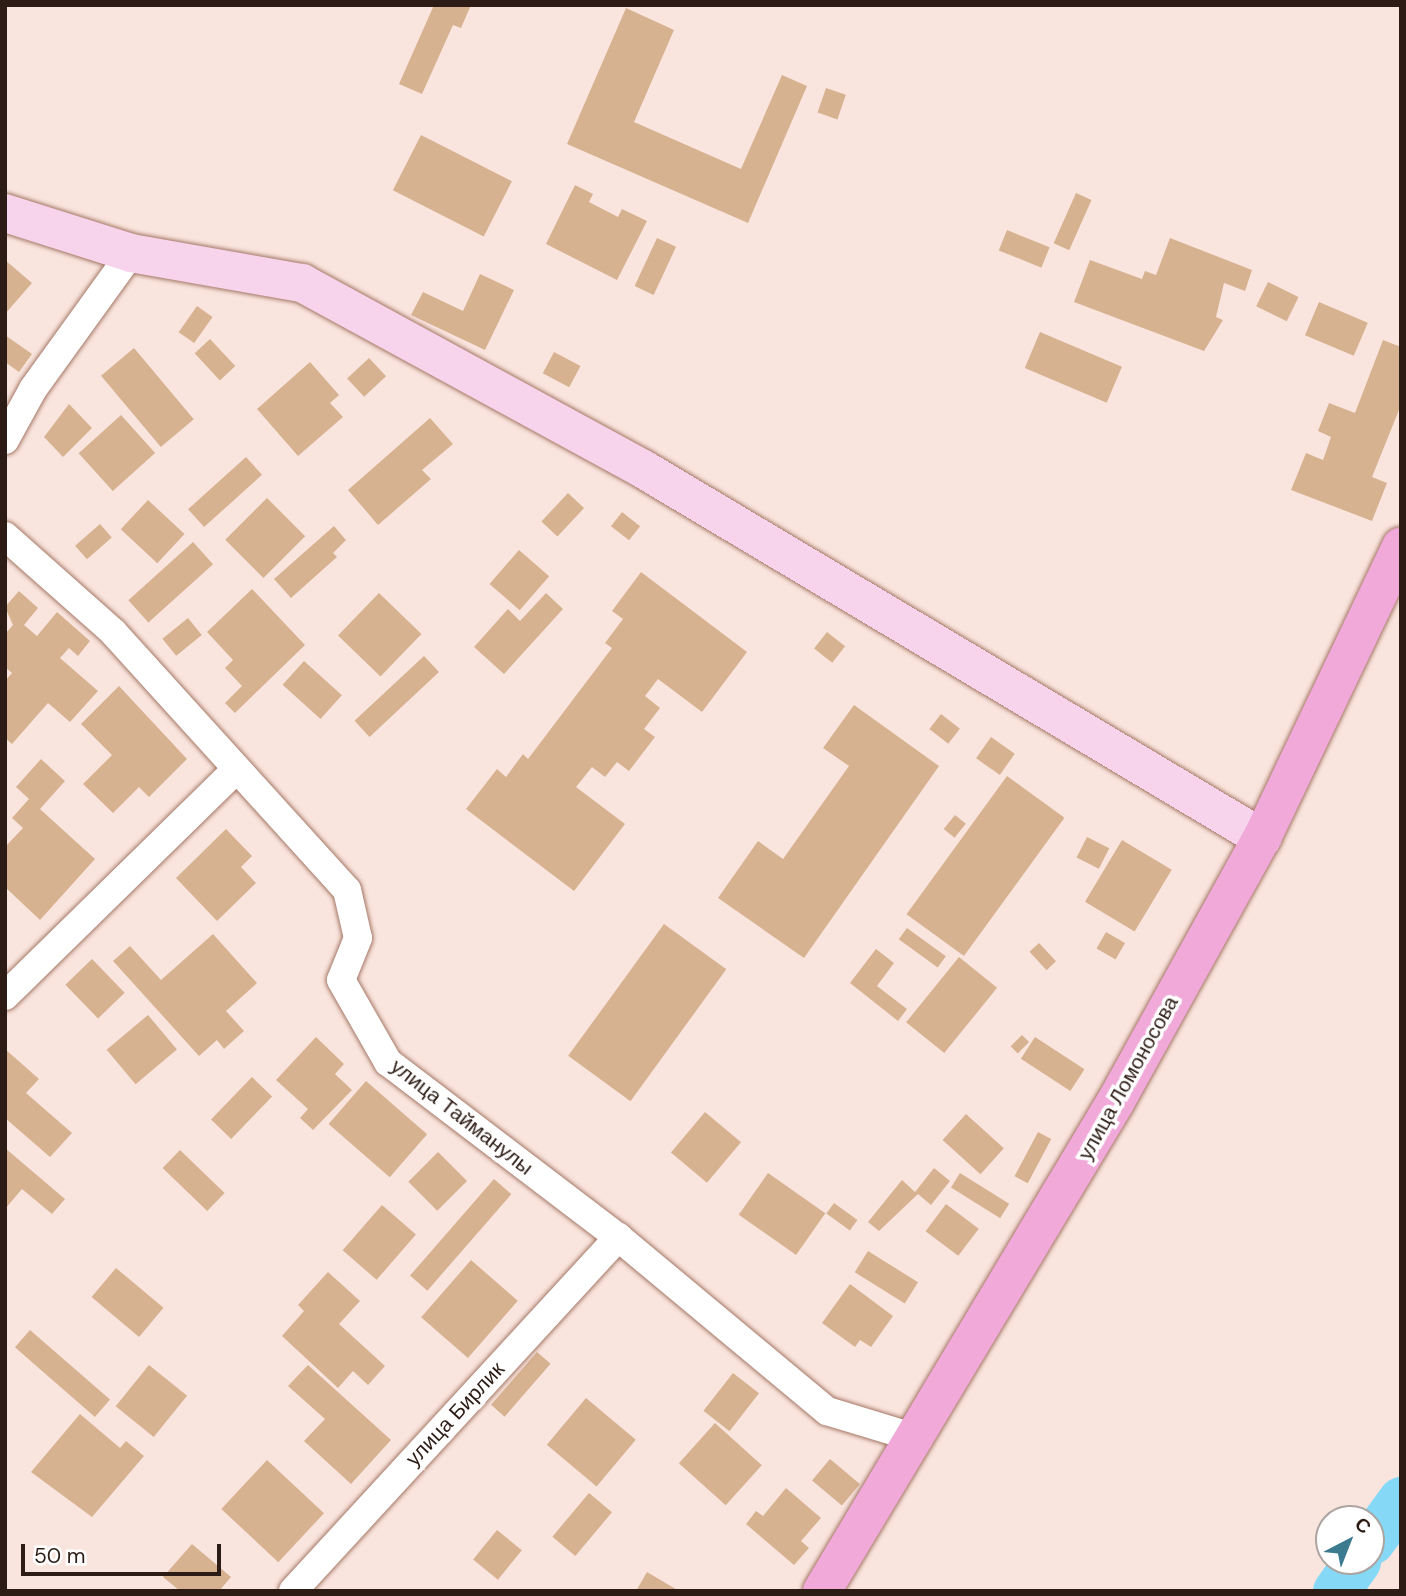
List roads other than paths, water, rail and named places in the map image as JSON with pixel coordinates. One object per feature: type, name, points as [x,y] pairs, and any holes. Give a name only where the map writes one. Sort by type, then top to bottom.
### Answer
[{"type":"main road","points":[[5,213],[131,253],[302,283],[643,469],[1262,838]]},
{"type":"main road","name":"улица Ломоносова","points":[[822,1591],[919,1439],[1262,838],[1401,546]]},
{"type":"street","points":[[5,440],[33,389],[131,253]]},
{"type":"street","name":"улица Тайманулы","points":[[5,536],[113,632],[234,772],[347,890],[358,938],[341,980],[388,1062],[618,1237],[827,1411],[919,1439]]},
{"type":"street","points":[[5,996],[234,772]]},
{"type":"street","name":"улица Бирлик","points":[[293,1591],[618,1237]]},
{"type":"waterway","points":[[1385,1522],[1401,1500]]},
{"type":"waterway","points":[[1336,1591],[1347,1575]]}]
